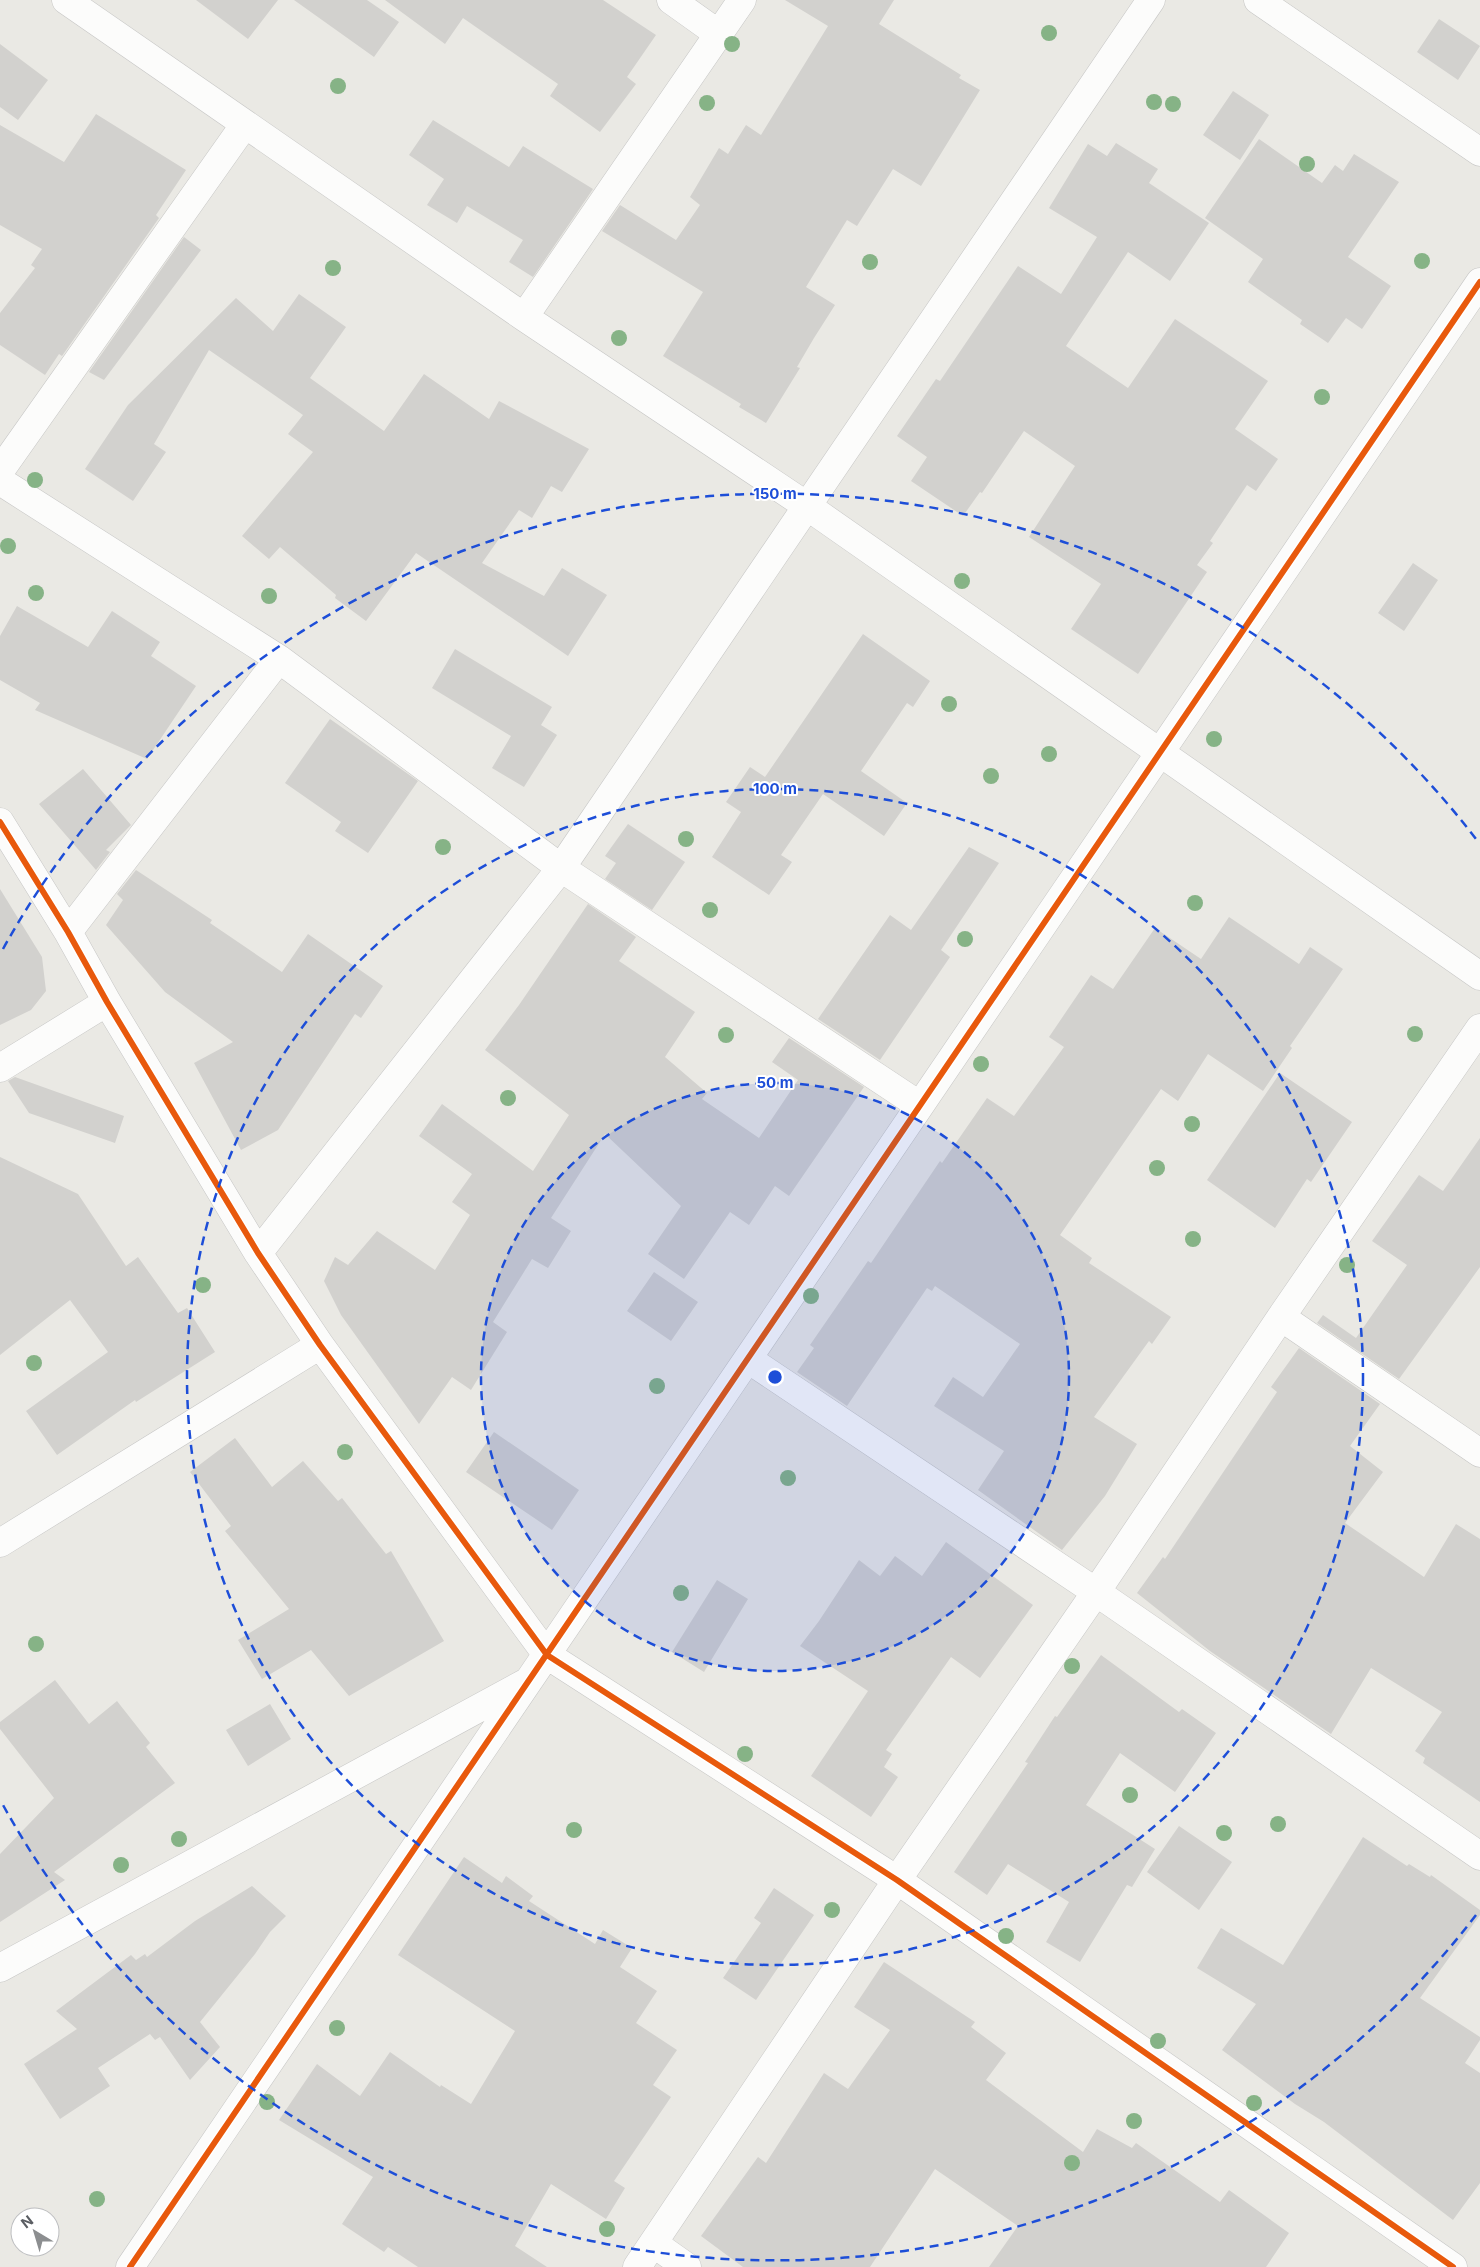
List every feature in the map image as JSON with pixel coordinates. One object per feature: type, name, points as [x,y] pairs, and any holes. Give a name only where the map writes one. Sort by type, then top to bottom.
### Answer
[{"type":"street","points":[[66,0],[524,317],[808,506],[1480,976]]},
{"type":"street","points":[[671,0],[720,34]]},
{"type":"street","points":[[524,317],[742,0]]},
{"type":"street","points":[[258,1253],[561,868],[1151,0]]},
{"type":"street","points":[[1258,0],[1480,152]]},
{"type":"street","points":[[0,471],[245,124]]},
{"type":"street","points":[[130,2267],[1480,282]]},
{"type":"street","points":[[0,481],[279,659],[561,868],[919,1105]]},
{"type":"street","points":[[68,932],[279,659]]},
{"type":"street","points":[[0,822],[68,932],[107,1002],[258,1253],[320,1345],[547,1655],[897,1880],[1453,2267]]},
{"type":"street","points":[[0,1068],[107,1002]]},
{"type":"street","points":[[637,2267],[897,1880],[1096,1592],[1281,1317],[1480,1028]]},
{"type":"street","points":[[1281,1317],[1480,1453]]},
{"type":"street","points":[[0,1542],[320,1345]]},
{"type":"street","points":[[748,1359],[1096,1592],[1480,1856]]},
{"type":"street","points":[[0,1968],[529,1681]]},
{"type":"street","points":[[653,2243],[688,2267]]},
{"type":"building","points":[[196,0],[278,0],[248,39]]},
{"type":"building","points":[[294,0],[367,0],[399,22],[374,57]]},
{"type":"building","points":[[385,0],[603,0],[656,35],[627,77],[636,84],[600,132],[550,96],[558,84],[463,18],[445,44]]},
{"type":"building","points":[[785,0],[894,0],[879,24],[961,75],[959,78],[980,90],[921,186],[893,169],[857,226],[847,220],[806,287],[835,305],[797,367],[800,368],[766,423],[739,407],[741,404],[663,356],[703,292],[602,231],[620,205],[676,240],[700,205],[690,197],[719,148],[728,154],[746,125],[761,135],[828,26]]},
{"type":"building","points":[[1439,19],[1480,46],[1458,80],[1417,52]]},
{"type":"building","points":[[0,44],[48,80],[18,120],[0,107]]},
{"type":"building","points":[[1233,91],[1269,115],[1240,160],[1203,135]]},
{"type":"building","points":[[96,114],[186,170],[156,215],[159,218],[62,356],[59,354],[45,375],[0,345],[0,313],[35,268],[31,265],[42,249],[0,225],[0,125],[64,162]]},
{"type":"building","points":[[433,120],[509,167],[523,146],[593,189],[533,277],[509,262],[523,240],[467,206],[457,223],[427,205],[444,179],[409,155]]},
{"type":"building","points":[[1259,139],[1322,183],[1335,165],[1343,171],[1354,154],[1399,182],[1348,257],[1391,286],[1362,329],[1346,318],[1328,343],[1300,324],[1302,320],[1248,282],[1263,259],[1205,218]]},
{"type":"building","points":[[1116,143],[1158,169],[1149,183],[1209,223],[1170,281],[1128,252],[1066,346],[1128,388],[1175,319],[1268,381],[1235,429],[1278,459],[1256,491],[1247,485],[1210,541],[1213,543],[1197,565],[1207,572],[1138,674],[1071,629],[1101,584],[1029,537],[1075,466],[1024,431],[982,493],[980,492],[963,516],[911,481],[927,457],[897,436],[936,379],[940,381],[1018,266],[1061,294],[1097,237],[1049,208],[1088,144],[1107,156]]},
{"type":"building","points":[[184,237],[201,250],[104,380],[89,372]]},
{"type":"building","points":[[299,294],[346,327],[310,378],[384,431],[424,374],[489,419],[499,401],[589,449],[562,492],[551,486],[532,518],[519,510],[482,563],[544,596],[562,568],[607,595],[568,656],[416,553],[366,621],[335,598],[336,595],[280,547],[269,559],[242,536],[313,452],[288,434],[303,415],[209,350],[154,444],[166,452],[133,501],[85,469],[128,405],[236,298],[273,331]]},
{"type":"building","points":[[1413,563],[1438,580],[1404,631],[1378,613]]},
{"type":"building","points":[[17,606],[88,647],[112,611],[160,642],[151,656],[196,686],[147,759],[35,710],[40,703],[0,680],[0,636]]},
{"type":"building","points":[[863,634],[930,681],[913,707],[907,703],[861,771],[907,803],[884,836],[823,794],[781,855],[792,862],[769,895],[712,857],[741,812],[726,802],[750,767],[765,777]]},
{"type":"building","points":[[455,649],[552,707],[541,725],[557,735],[524,787],[492,768],[511,736],[432,688]]},
{"type":"building","points":[[330,719],[418,781],[368,853],[335,831],[341,822],[285,783]]},
{"type":"building","points":[[83,769],[131,825],[106,850],[110,852],[96,870],[39,804]]},
{"type":"building","points":[[628,824],[685,862],[652,910],[605,879],[616,863],[605,856]]},
{"type":"building","points":[[969,847],[999,863],[941,950],[950,957],[880,1060],[818,1019],[890,915],[911,930]]},
{"type":"building","points":[[136,870],[212,920],[210,923],[282,972],[308,934],[383,986],[361,1018],[355,1014],[278,1130],[241,1150],[194,1063],[233,1042],[165,992],[106,925],[123,900],[117,894]]},
{"type":"building","points":[[0,889],[42,957],[46,991],[31,1010],[0,1025]]},
{"type":"building","points":[[588,904],[636,937],[619,961],[695,1012],[665,1057],[707,1093],[702,1099],[759,1138],[798,1080],[772,1062],[789,1038],[864,1087],[789,1196],[775,1186],[749,1225],[730,1212],[684,1279],[648,1254],[681,1206],[605,1134],[551,1218],[571,1231],[548,1268],[532,1259],[493,1322],[507,1332],[471,1390],[452,1377],[419,1424],[341,1315],[324,1281],[335,1257],[348,1265],[377,1231],[435,1270],[470,1215],[452,1202],[472,1174],[419,1136],[442,1104],[533,1171],[569,1115],[485,1050],[519,1005]]},
{"type":"building","points":[[1229,917],[1299,964],[1310,947],[1343,969],[1290,1046],[1292,1048],[1263,1091],[1208,1054],[1178,1101],[1161,1089],[1060,1235],[1092,1258],[1089,1263],[1171,1317],[1152,1344],[1149,1341],[1094,1417],[1137,1444],[1105,1496],[1062,1550],[978,1490],[1004,1451],[934,1406],[953,1377],[983,1397],[1020,1344],[935,1286],[932,1291],[927,1288],[847,1406],[797,1372],[814,1348],[810,1345],[868,1261],[871,1263],[940,1161],[942,1163],[987,1098],[1014,1116],[1064,1047],[1049,1037],[1091,975],[1113,989],[1155,928],[1201,959]]},
{"type":"building","points":[[1280,1073],[1352,1122],[1311,1182],[1307,1179],[1275,1228],[1207,1180]]},
{"type":"building","points":[[15,1077],[124,1116],[115,1143],[29,1113],[8,1081]]},
{"type":"building","points":[[1480,1138],[1480,1267],[1399,1379],[1317,1323],[1323,1315],[1356,1338],[1407,1265],[1372,1241],[1419,1175],[1443,1191]]},
{"type":"building","points":[[0,1157],[78,1194],[126,1266],[138,1257],[178,1313],[187,1308],[215,1352],[136,1402],[135,1400],[57,1455],[26,1411],[108,1352],[70,1300],[0,1355]]},
{"type":"building","points":[[654,1272],[698,1302],[671,1341],[627,1311]]},
{"type":"building","points":[[1299,1348],[1380,1404],[1350,1446],[1383,1472],[1345,1523],[1424,1577],[1456,1524],[1480,1539],[1480,1802],[1423,1763],[1425,1758],[1415,1751],[1442,1712],[1371,1668],[1331,1734],[1210,1651],[1137,1593],[1163,1557],[1165,1559],[1277,1392],[1271,1387]]},
{"type":"building","points":[[494,1432],[579,1490],[552,1530],[466,1472]]},
{"type":"building","points":[[235,1438],[272,1487],[303,1461],[338,1501],[342,1498],[386,1554],[391,1551],[444,1641],[349,1696],[311,1650],[262,1679],[238,1640],[289,1609],[225,1531],[231,1526],[190,1472]]},
{"type":"building","points":[[946,1542],[1033,1605],[980,1678],[951,1657],[886,1750],[892,1754],[884,1767],[898,1777],[871,1817],[811,1776],[868,1691],[800,1646],[819,1621],[859,1560],[880,1576],[895,1556],[922,1576]]},
{"type":"building","points":[[717,1580],[748,1599],[704,1672],[672,1652]]},
{"type":"building","points":[[1101,1655],[1179,1712],[1182,1709],[1216,1733],[1175,1792],[1120,1753],[1086,1805],[1155,1849],[1132,1887],[1127,1885],[1080,1962],[1046,1942],[1069,1902],[1008,1864],[987,1895],[954,1872],[1028,1763],[1025,1762],[1055,1716],[1057,1717]]},
{"type":"building","points":[[55,1680],[89,1724],[117,1701],[150,1743],[146,1747],[175,1783],[54,1872],[65,1880],[0,1922],[0,1854],[54,1798],[0,1729],[0,1722]]},
{"type":"building","points":[[270,1704],[291,1739],[248,1766],[226,1730]]},
{"type":"building","points":[[1179,1826],[1232,1862],[1199,1910],[1147,1872]]},
{"type":"building","points":[[1363,1837],[1407,1866],[1409,1864],[1430,1877],[1431,1875],[1480,1910],[1480,1915],[1420,1998],[1480,2037],[1465,2063],[1480,2073],[1480,2183],[1453,2220],[1324,2122],[1295,2104],[1222,2050],[1256,2004],[1197,1968],[1221,1928],[1283,1965]]},
{"type":"building","points":[[464,1857],[502,1883],[506,1876],[533,1896],[529,1901],[595,1944],[603,1930],[632,1948],[620,1967],[657,1991],[636,2023],[677,2050],[653,2085],[671,2097],[614,2181],[625,2188],[606,2219],[551,2184],[515,2246],[547,2267],[418,2267],[388,2247],[384,2252],[342,2224],[373,2177],[279,2120],[317,2064],[360,2096],[390,2052],[440,2087],[441,2085],[471,2104],[515,2031],[398,1955]]},
{"type":"building","points":[[252,1886],[286,1916],[270,1932],[255,1954],[200,2022],[220,2047],[190,2080],[160,2037],[155,2040],[150,2034],[98,2068],[110,2086],[60,2119],[24,2064],[77,2029],[56,2011],[131,1955],[136,1960],[145,1954],[147,1957],[195,1921]]},
{"type":"building","points":[[774,1888],[814,1915],[756,2000],[723,1978],[761,1923],[754,1918]]},
{"type":"building","points":[[884,1962],[975,2022],[971,2027],[1006,2053],[986,2080],[1083,2152],[1097,2129],[1132,2148],[1136,2143],[1220,2202],[1229,2190],[1289,2233],[1266,2267],[989,2267],[1018,2226],[935,2169],[870,2267],[743,2267],[701,2236],[758,2157],[766,2163],[824,2073],[848,2089],[890,2030],[854,2007]]},
{"type":"cycle path","points":[[130,2267],[1480,282]]},
{"type":"cycle path","points":[[0,822],[68,932],[107,1002],[258,1253],[320,1345],[547,1655],[897,1880],[1453,2267]]}]
